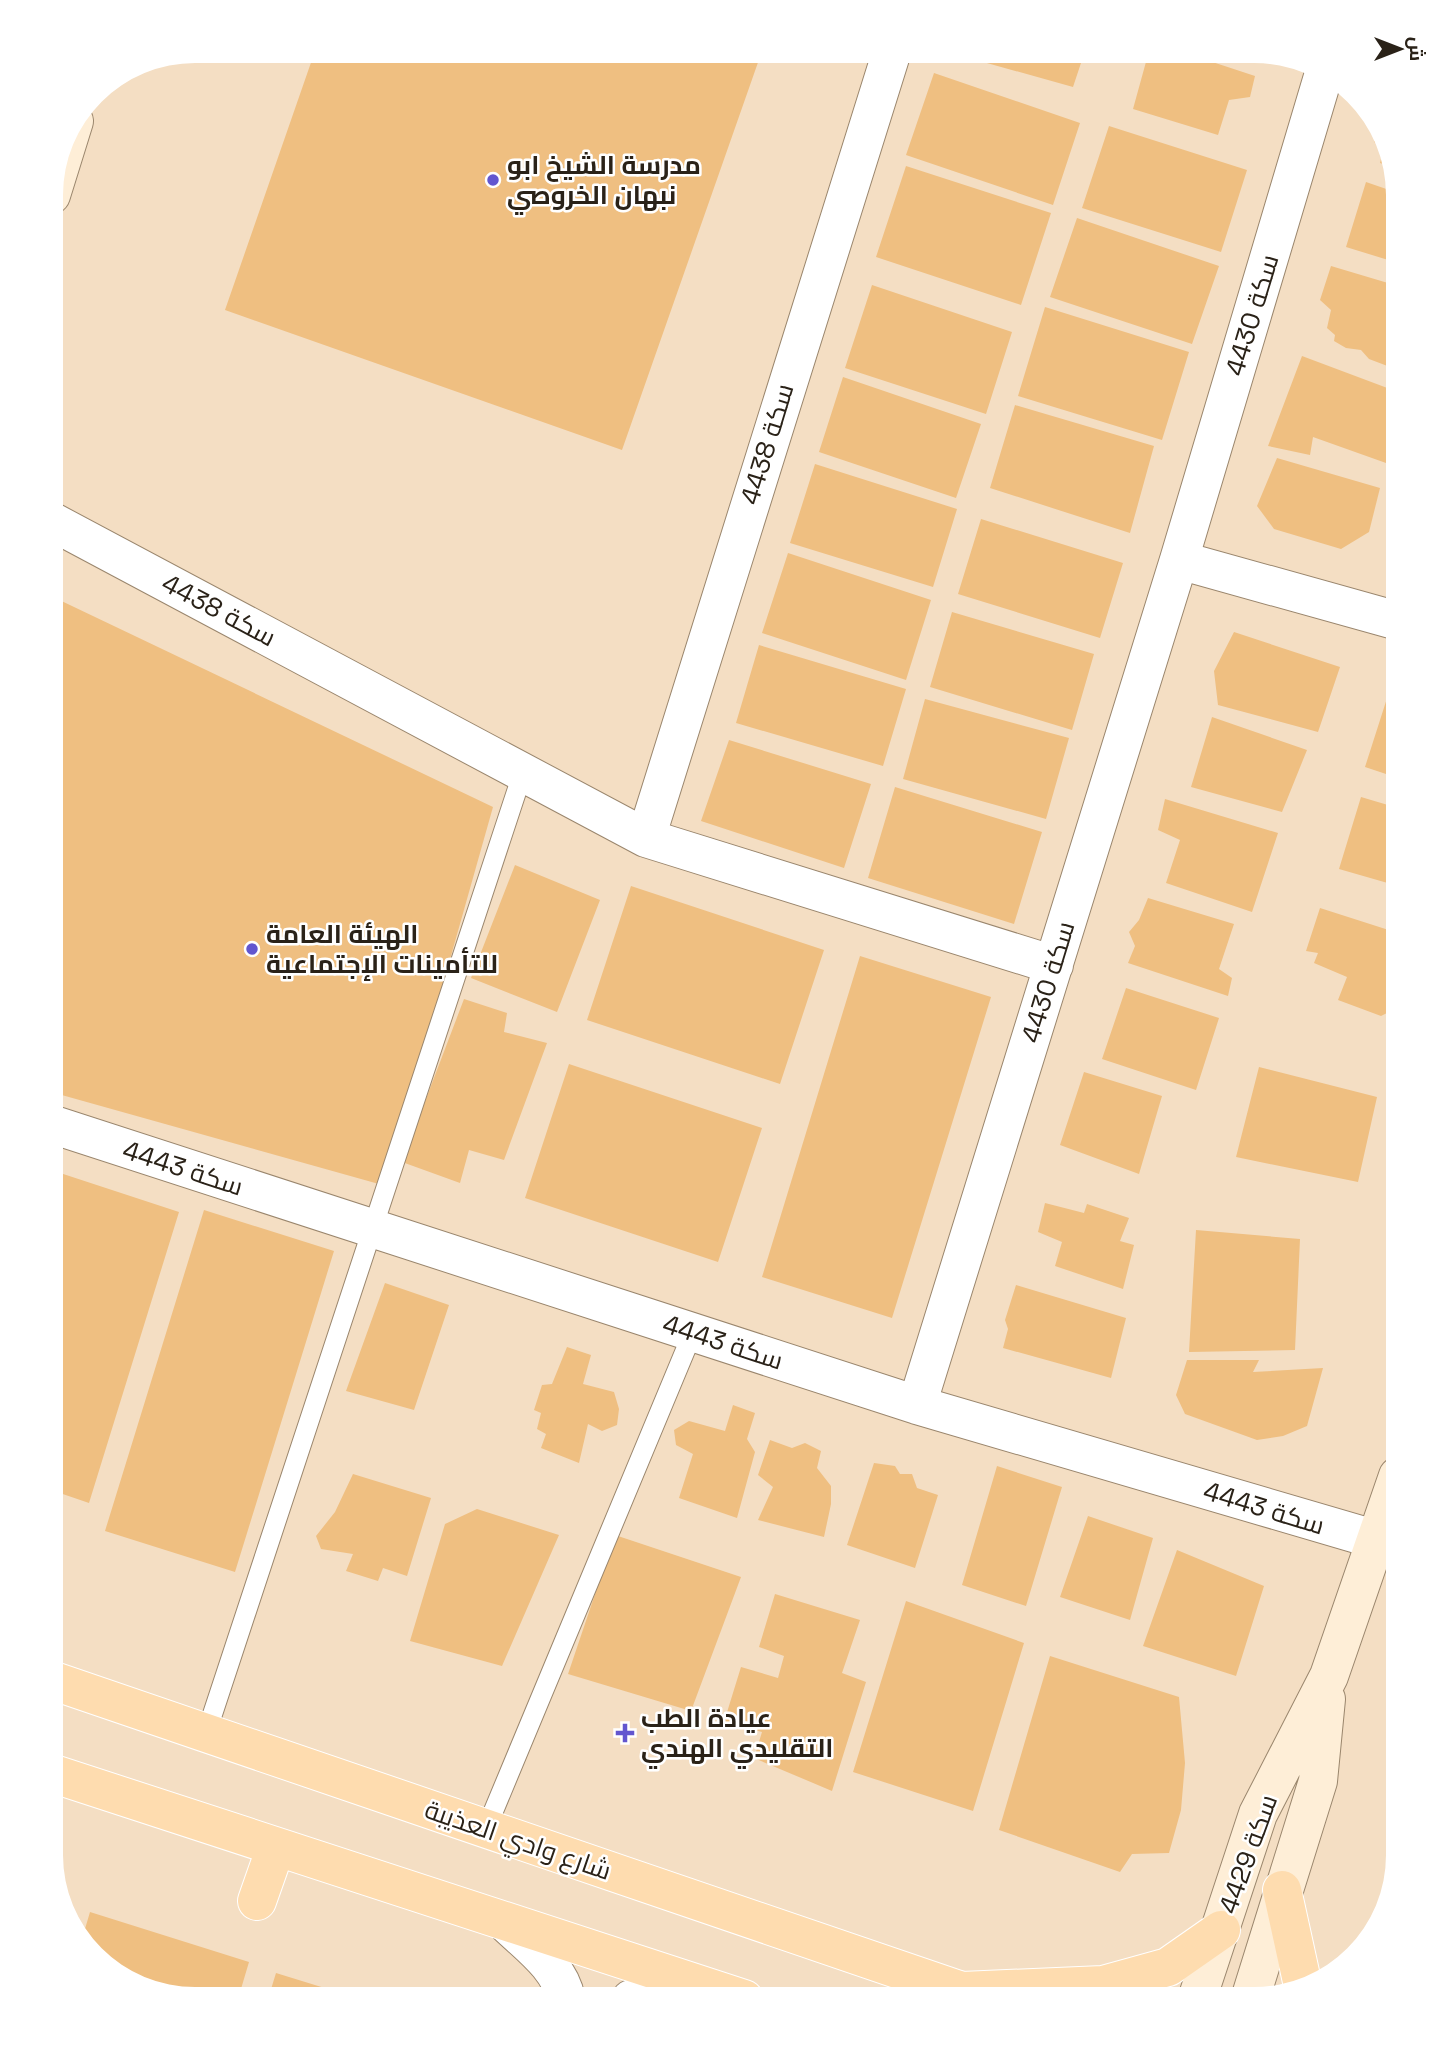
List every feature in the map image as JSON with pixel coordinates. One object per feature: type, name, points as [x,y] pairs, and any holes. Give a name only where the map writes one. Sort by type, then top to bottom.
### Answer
[{"type":"main road","name":"شارع وادي العذيبة","points":[[63,1684],[950,1987]]},
{"type":"main road","points":[[63,1777],[708,1987]]},
{"type":"main road","points":[[257,1901],[276,1847]]},
{"type":"main road","points":[[1282,1890],[1301,1978]]},
{"type":"main road","points":[[1077,1987],[1103,1985],[1168,1967],[1221,1930]]},
{"type":"street","name":"سكة 4438","points":[[646,838],[888,63]]},
{"type":"street","name":"سكة 4430","points":[[917,1405],[1179,560],[1321,82]]},
{"type":"street","name":"سكة 4438","points":[[63,527],[646,838],[1054,965]]},
{"type":"street","points":[[1179,560],[1386,618]]},
{"type":"street","name":"سكة 4443","points":[[63,1128],[917,1405],[1386,1544]]},
{"type":"street","name":"سكة 4429","points":[[1201,1987],[1258,1814],[1329,1676],[1386,1546]]},
{"type":"street","name":"سكة 4429","points":[[1254,1987],[1318,1781],[1329,1676]]},
{"type":"street","points":[[508,1924],[549,1963],[564,1987]]},
{"type":"lane","points":[[206,1734],[523,772]]},
{"type":"lane","points":[[486,1829],[693,1332]]},
{"type":"building","name":"مدرسة الشيخ ابو نبهان الخروصي","points":[[311,63],[758,63],[622,450],[225,310]]},
{"type":"building","points":[[987,63],[1081,63],[1073,87]]},
{"type":"building","points":[[1146,63],[1215,63],[1255,76],[1250,97],[1229,100],[1218,135],[1133,109]]},
{"type":"building","points":[[934,73],[1080,123],[1053,205],[906,155]]},
{"type":"building","points":[[1109,126],[1247,170],[1221,252],[1082,208]]},
{"type":"building","points":[[906,166],[1051,213],[1021,305],[876,257]]},
{"type":"building","points":[[1366,182],[1386,189],[1386,259],[1346,247]]},
{"type":"building","points":[[1077,218],[1219,266],[1192,344],[1050,297]]},
{"type":"building","points":[[1331,266],[1386,282],[1386,365],[1369,359],[1361,350],[1346,348],[1334,341],[1335,335],[1327,328],[1331,310],[1320,300]]},
{"type":"building","points":[[872,285],[1012,332],[986,414],[845,368]]},
{"type":"building","points":[[1045,307],[1189,352],[1162,440],[1018,396]]},
{"type":"building","points":[[1302,356],[1386,388],[1386,463],[1313,437],[1310,455],[1268,446]]},
{"type":"building","points":[[843,377],[981,424],[956,498],[819,452]]},
{"type":"building","points":[[1015,405],[1154,446],[1130,533],[990,488]]},
{"type":"building","points":[[1277,458],[1380,488],[1369,532],[1341,549],[1274,529],[1257,506]]},
{"type":"building","points":[[815,464],[957,509],[933,587],[790,543]]},
{"type":"building","points":[[981,519],[1123,563],[1100,638],[958,594]]},
{"type":"building","points":[[788,553],[931,600],[906,680],[762,633]]},
{"type":"building","name":"الهيئة العامة للتأمينات الإجتماعية","points":[[63,602],[493,807],[386,1186],[63,1095]]},
{"type":"building","points":[[952,612],[1094,654],[1072,730],[930,687]]},
{"type":"building","points":[[1234,632],[1340,667],[1318,732],[1218,705],[1214,671]]},
{"type":"building","points":[[759,645],[906,689],[883,766],[736,723]]},
{"type":"building","points":[[925,699],[1069,738],[1046,819],[903,779]]},
{"type":"building","points":[[1386,701],[1386,774],[1365,767]]},
{"type":"building","points":[[1212,717],[1307,750],[1282,812],[1191,787]]},
{"type":"building","points":[[729,740],[871,784],[844,868],[701,821]]},
{"type":"building","points":[[895,787],[1042,832],[1014,924],[868,878]]},
{"type":"building","points":[[1361,797],[1386,804],[1386,883],[1339,869]]},
{"type":"building","points":[[1165,799],[1278,833],[1252,912],[1166,883],[1180,840],[1158,830]]},
{"type":"building","points":[[515,865],[600,900],[557,1012],[471,978]]},
{"type":"building","points":[[631,886],[824,950],[780,1084],[587,1020]]},
{"type":"building","points":[[1148,898],[1234,924],[1219,969],[1232,978],[1228,996],[1128,963],[1135,946],[1129,932],[1139,920]]},
{"type":"building","points":[[1320,908],[1386,929],[1386,1014],[1381,1016],[1338,1000],[1347,977],[1314,963],[1318,953],[1306,951]]},
{"type":"building","points":[[860,956],[991,997],[892,1318],[762,1277]]},
{"type":"building","points":[[1126,988],[1219,1018],[1196,1090],[1102,1059]]},
{"type":"building","points":[[464,999],[507,1013],[504,1032],[547,1043],[504,1160],[469,1150],[460,1183],[402,1162]]},
{"type":"building","points":[[569,1064],[762,1128],[718,1262],[525,1198]]},
{"type":"building","points":[[1259,1067],[1377,1097],[1358,1182],[1236,1157]]},
{"type":"building","points":[[1084,1072],[1162,1096],[1139,1174],[1060,1145]]},
{"type":"building","points":[[63,1174],[179,1212],[89,1503],[63,1494]]},
{"type":"building","points":[[1045,1203],[1084,1213],[1087,1204],[1129,1218],[1120,1241],[1134,1245],[1123,1289],[1055,1266],[1062,1242],[1038,1232]]},
{"type":"building","points":[[204,1210],[334,1251],[235,1572],[105,1531]]},
{"type":"building","points":[[1196,1230],[1300,1239],[1295,1350],[1189,1352]]},
{"type":"building","points":[[385,1283],[449,1305],[414,1410],[346,1391]]},
{"type":"building","points":[[1016,1285],[1126,1318],[1111,1378],[1003,1348],[1008,1329],[1005,1320]]},
{"type":"building","points":[[567,1347],[591,1355],[583,1384],[614,1392],[619,1409],[617,1425],[602,1431],[588,1424],[579,1463],[541,1448],[546,1434],[537,1429],[541,1413],[534,1410],[542,1385],[552,1384]]},
{"type":"building","points":[[1187,1360],[1259,1360],[1253,1372],[1323,1368],[1307,1426],[1283,1436],[1257,1440],[1185,1414],[1176,1395]]},
{"type":"building","points":[[733,1405],[755,1413],[747,1439],[755,1452],[737,1518],[679,1498],[693,1454],[676,1445],[674,1430],[689,1421],[725,1431]]},
{"type":"building","points":[[770,1440],[792,1448],[805,1443],[821,1451],[817,1468],[831,1486],[831,1504],[824,1537],[758,1520],[773,1487],[758,1475]]},
{"type":"building","points":[[874,1463],[895,1466],[900,1474],[912,1474],[917,1488],[938,1495],[915,1568],[847,1545]]},
{"type":"building","points":[[997,1466],[1062,1487],[1026,1606],[962,1585]]},
{"type":"building","points":[[353,1474],[431,1498],[407,1576],[383,1568],[378,1581],[346,1571],[353,1554],[321,1549],[316,1536],[335,1512]]},
{"type":"building","points":[[477,1509],[559,1535],[502,1666],[410,1641],[445,1524]]},
{"type":"building","points":[[1088,1516],[1153,1538],[1130,1620],[1060,1597]]},
{"type":"building","points":[[615,1535],[741,1577],[691,1711],[568,1674]]},
{"type":"building","points":[[1177,1550],[1264,1586],[1236,1676],[1143,1646]]},
{"type":"building","points":[[775,1594],[860,1620],[842,1673],[866,1682],[832,1791],[754,1758],[762,1732],[724,1722],[741,1667],[778,1678],[784,1656],[759,1647]]},
{"type":"building","points":[[906,1601],[1024,1643],[973,1811],[853,1772]]},
{"type":"building","points":[[1050,1656],[1179,1697],[1185,1763],[1181,1810],[1169,1853],[1132,1854],[1120,1872],[999,1830]]},
{"type":"building","points":[[90,1912],[249,1962],[242,1987],[187,1987],[169,1984],[137,1973],[115,1960],[85,1928]]},
{"type":"building","points":[[276,1973],[321,1987],[272,1987]]},
{"type":"place","name":"مدرسة الشيخ ابو نبهان الخروصي","points":[[493,180]]},
{"type":"place","name":"الهيئة العامة للتأمينات الإجتماعية","points":[[252,949]]},
{"type":"place","name":"عيادة الطب التقليدي الهندي","points":[[625,1733]]}]
